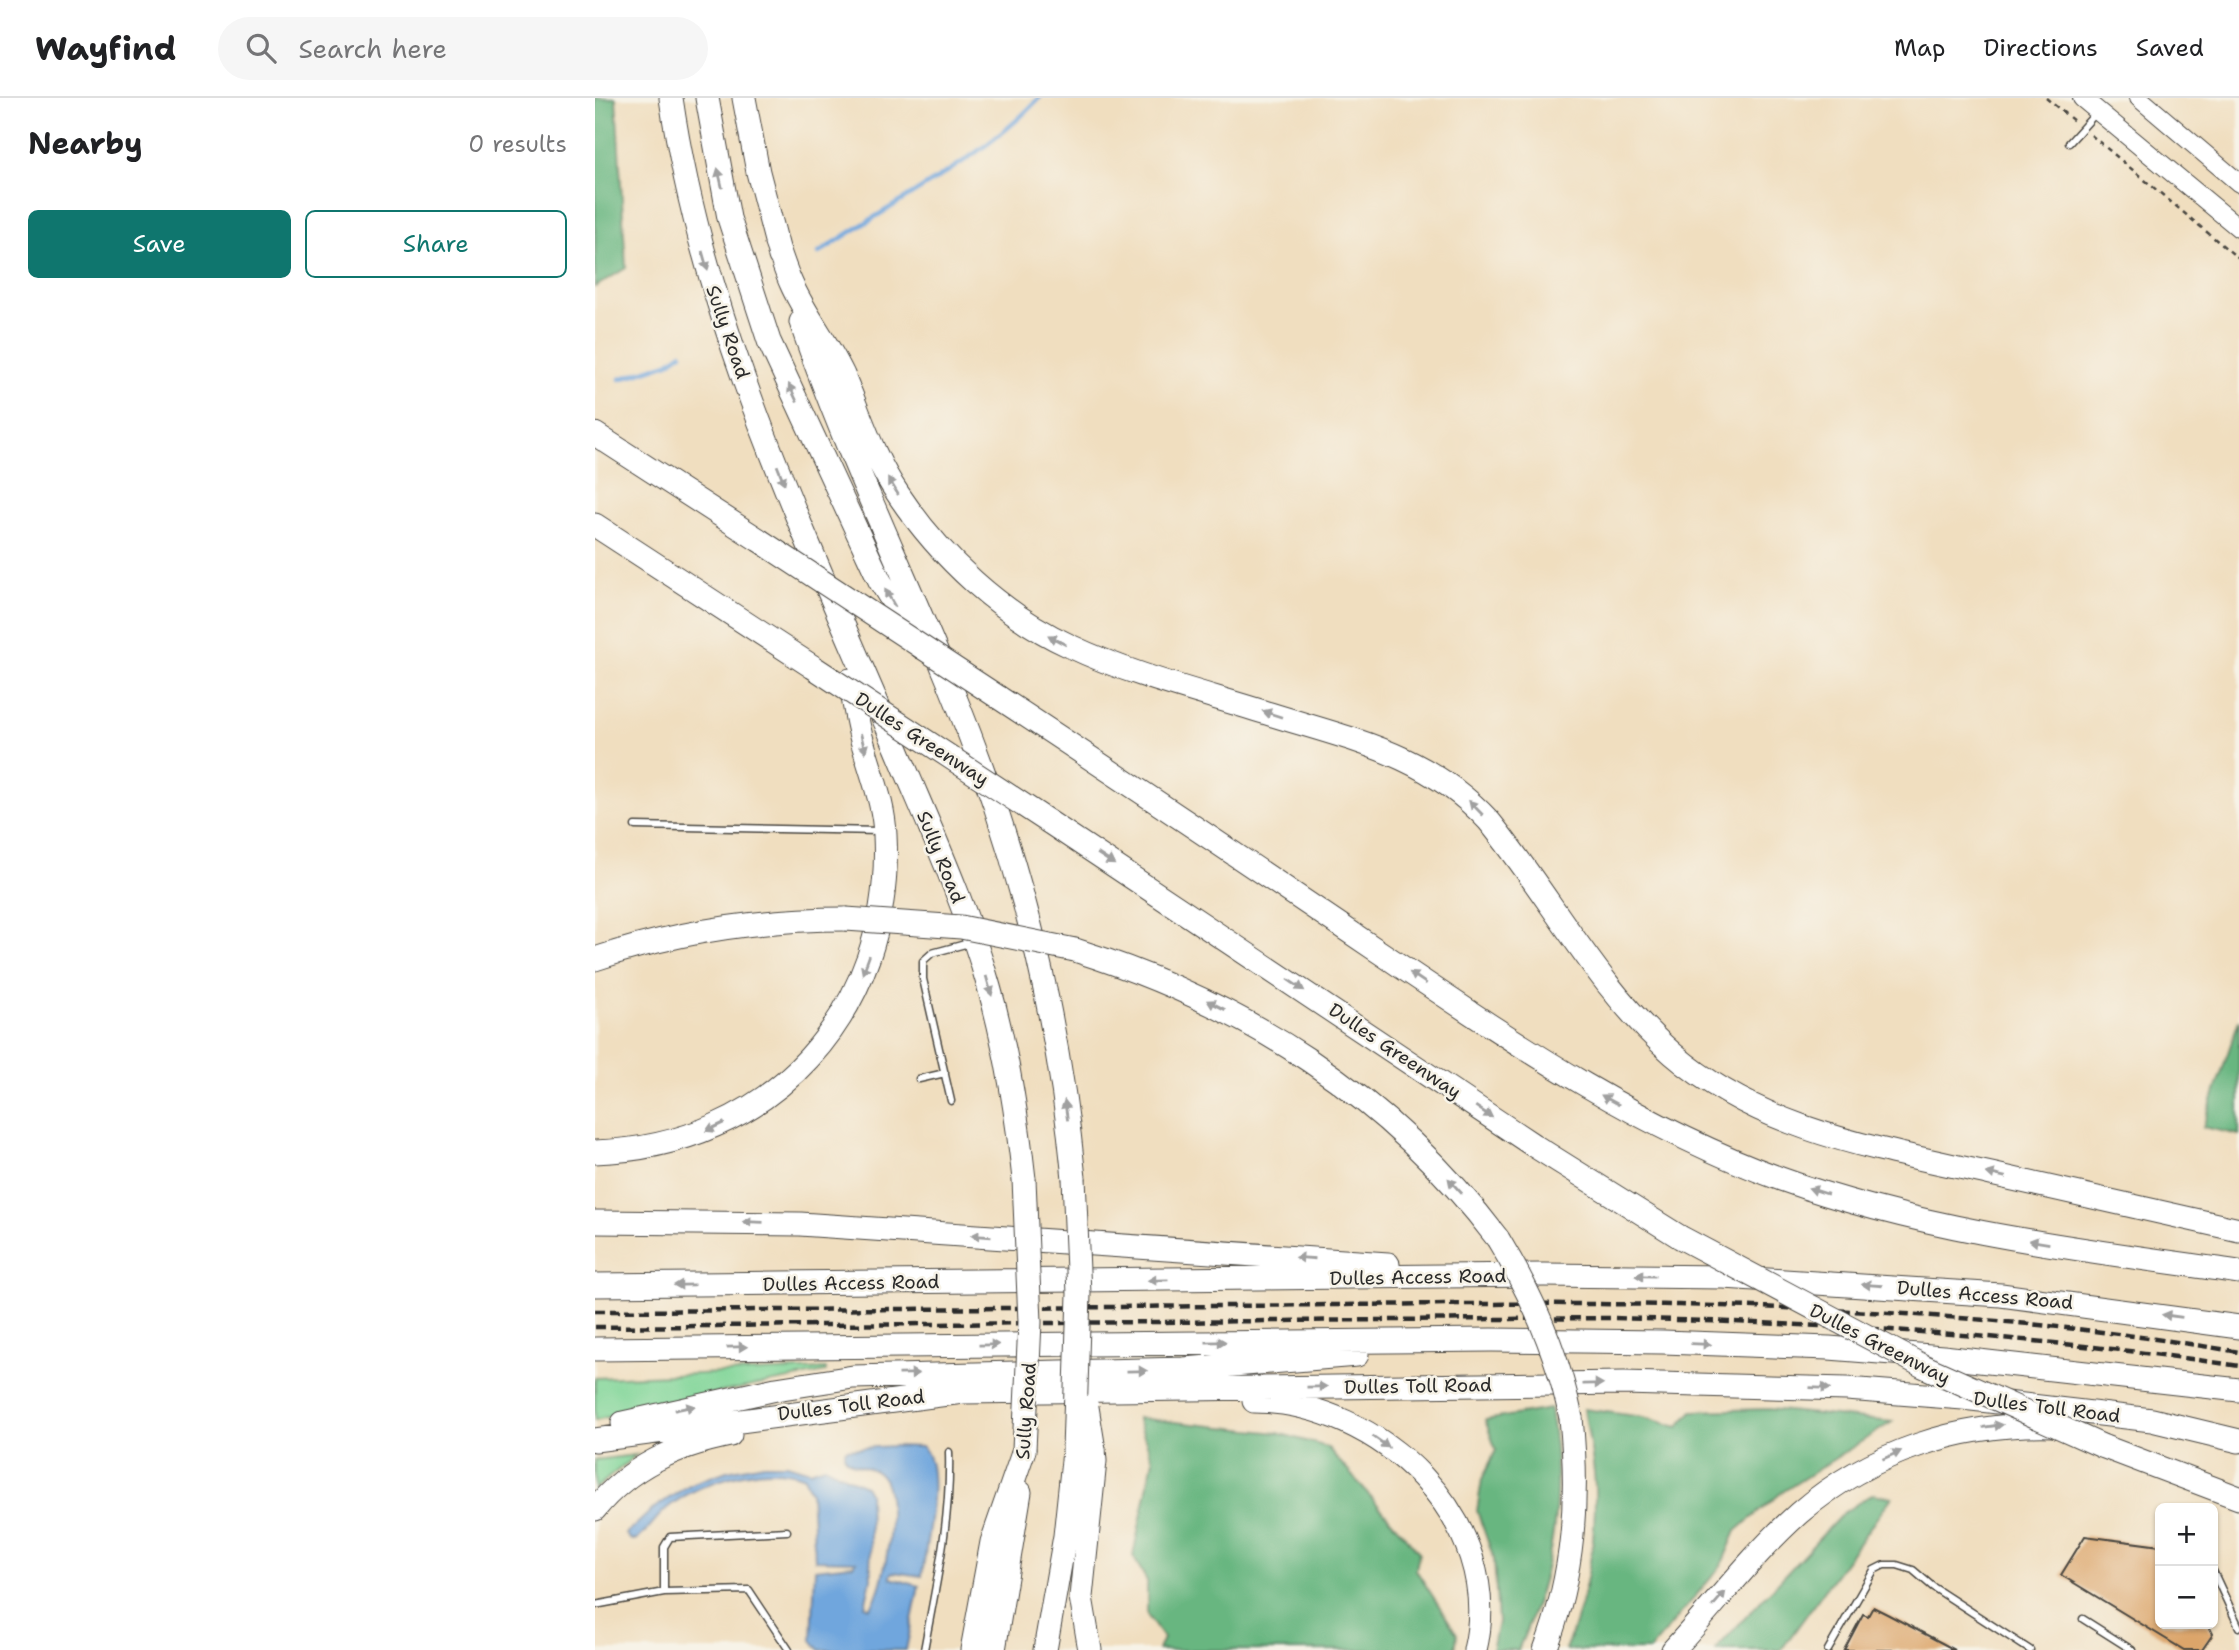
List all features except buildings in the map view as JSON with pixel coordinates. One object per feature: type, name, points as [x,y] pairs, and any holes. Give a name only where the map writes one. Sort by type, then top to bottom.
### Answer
[{"type":"highway","name":"Sully Road","points":[[671,98],[697,234],[721,317],[770,448],[975,941],[1005,1049],[1024,1179],[1030,1300],[1024,1450],[1008,1577],[994,1650]]},
{"type":"highway","points":[[707,98],[729,218],[769,341],[880,581],[949,690],[964,719]]},
{"type":"highway","points":[[744,98],[776,243],[813,359],[964,719],[1001,823],[1039,959],[1058,1056],[1074,1178],[1084,1450],[1065,1536],[1045,1650]]},
{"type":"highway","points":[[776,243],[791,283],[842,372],[897,494],[932,539],[972,580],[1029,623],[1068,645],[1111,663],[1364,742],[1413,762],[1444,780],[1471,802],[1506,843],[1633,1014],[1695,1071],[1762,1111],[1789,1123],[1871,1147],[2239,1230]]},
{"type":"highway","points":[[595,434],[997,697],[1522,1047],[1592,1090],[1691,1141],[1790,1182],[1900,1215],[1991,1234],[2239,1272]]},
{"type":"highway","name":"Dulles Greenway","points":[[595,525],[1049,822],[1533,1144],[1680,1237],[1910,1360],[2102,1446],[2239,1497]]},
{"type":"highway","points":[[595,1152],[656,1147],[695,1136],[754,1106],[803,1066],[840,1020],[865,970],[884,895],[885,831],[878,791],[863,747],[835,604]]},
{"type":"highway","points":[[595,960],[697,932],[784,921],[846,919],[942,924],[1075,950],[1135,970],[1197,995],[1263,1030],[1320,1067],[1373,1107],[1417,1146],[1498,1239],[1526,1287],[1545,1330],[1561,1375],[1571,1418],[1576,1494],[1573,1541],[1564,1588],[1545,1650]]},
{"type":"highway","points":[[595,1222],[800,1224],[1544,1275]]},
{"type":"highway","name":"Dulles Access Road","points":[[595,1285],[1544,1275],[1724,1277],[1890,1286],[2058,1301],[2239,1327]]},
{"type":"highway","points":[[595,1349],[1492,1340],[1608,1342],[1841,1349],[1997,1361],[2239,1390]]},
{"type":"highway","points":[[595,1430],[767,1391],[853,1377],[1184,1369],[1378,1353],[1493,1351],[1608,1342]]},
{"type":"highway","name":"Dulles Toll Road","points":[[595,1440],[963,1392],[1624,1383],[1847,1389],[1962,1398],[2152,1420],[2239,1441]]},
{"type":"highway","points":[[1101,1389],[1193,1401],[1264,1401],[1296,1405],[1338,1419],[1387,1446],[1432,1486],[1453,1515],[1468,1544],[1479,1588],[1480,1619],[1475,1650]]},
{"type":"highway","points":[[595,1509],[629,1475],[666,1454],[838,1407]]},
{"type":"highway","points":[[1673,1650],[1799,1514],[1847,1478],[1915,1446],[1970,1430],[2011,1424],[2088,1427],[2239,1441]]},
{"type":"highway","points":[[972,1650],[992,1542],[1024,1450]]},
{"type":"highway","points":[[1084,1450],[1095,1461],[1081,1597],[1090,1650]]},
{"type":"street","points":[[2082,98],[2239,229]]},
{"type":"street","points":[[2139,98],[2239,183]]},
{"type":"lane","points":[[2069,143],[2097,111]]},
{"type":"lane","points":[[635,826],[885,831]]},
{"type":"lane","points":[[951,1101],[923,979],[923,961],[932,953],[975,941]]},
{"type":"lane","points":[[919,1079],[945,1073]]},
{"type":"lane","points":[[924,1650],[944,1548],[949,1503],[949,1452]]},
{"type":"lane","points":[[664,1592],[664,1547],[670,1537],[787,1531]]},
{"type":"lane","points":[[1828,1650],[1874,1570],[1884,1565],[1897,1565],[1913,1570],[1933,1587],[2030,1650]]},
{"type":"lane","points":[[2218,1582],[2239,1627]]},
{"type":"lane","points":[[595,1605],[664,1592],[749,1590],[789,1650]]},
{"type":"lane","points":[[2083,1619],[2132,1650]]},
{"type":"path","points":[[2046,98],[2065,114]]},
{"type":"path","points":[[2102,144],[2239,259]]},
{"type":"green space","points":[[595,98],[616,98],[626,268],[595,287]]},
{"type":"green space","points":[[2239,1020],[2239,1135],[2203,1127]]},
{"type":"green space","points":[[826,1369],[826,1372],[670,1402],[658,1401],[638,1406],[638,1410],[595,1420],[595,1378]]},
{"type":"green space","points":[[1550,1409],[1556,1502],[1548,1561],[1518,1650],[1492,1650],[1498,1622],[1494,1559],[1477,1511],[1482,1479],[1496,1450],[1485,1420]]},
{"type":"green space","points":[[1584,1409],[1643,1417],[1678,1427],[1692,1411],[1769,1409],[1892,1422],[1781,1493],[1736,1531],[1721,1566],[1650,1650],[1565,1650],[1584,1592],[1594,1531],[1595,1480]]},
{"type":"green space","points":[[1137,1418],[1278,1433],[1327,1447],[1419,1552],[1416,1570],[1457,1634],[1455,1650],[1158,1650],[1163,1638],[1147,1615],[1147,1581],[1133,1556],[1153,1460]]},
{"type":"green space","points":[[636,1455],[595,1489],[595,1460]]},
{"type":"green space","points":[[1872,1494],[1892,1497],[1781,1650],[1715,1650],[1843,1513]]},
{"type":"water","points":[[922,1447],[932,1471],[931,1508],[922,1576],[893,1572],[891,1575],[891,1578],[919,1586],[906,1650],[820,1650],[812,1640],[815,1569],[853,1565],[856,1561],[815,1560],[811,1492],[804,1477],[771,1471],[753,1472],[717,1481],[671,1505],[637,1540],[631,1540],[626,1534],[654,1508],[691,1484],[727,1471],[764,1464],[787,1464],[810,1471],[824,1466],[865,1486],[869,1493],[871,1579],[865,1606],[870,1608],[876,1598],[886,1563],[890,1502],[887,1486],[881,1475],[851,1462],[844,1455],[846,1449]]},
{"type":"waterway","points":[[819,253],[964,161],[992,141],[1039,98]]},
{"type":"waterway","points":[[620,379],[668,363],[682,353]]},
{"type":"railway","points":[[595,1311],[1453,1304],[1678,1305],[1791,1308],[2015,1323],[2127,1335],[2239,1352]]},
{"type":"railway","points":[[595,1327],[1612,1318],[2005,1338],[2239,1366]]}]
